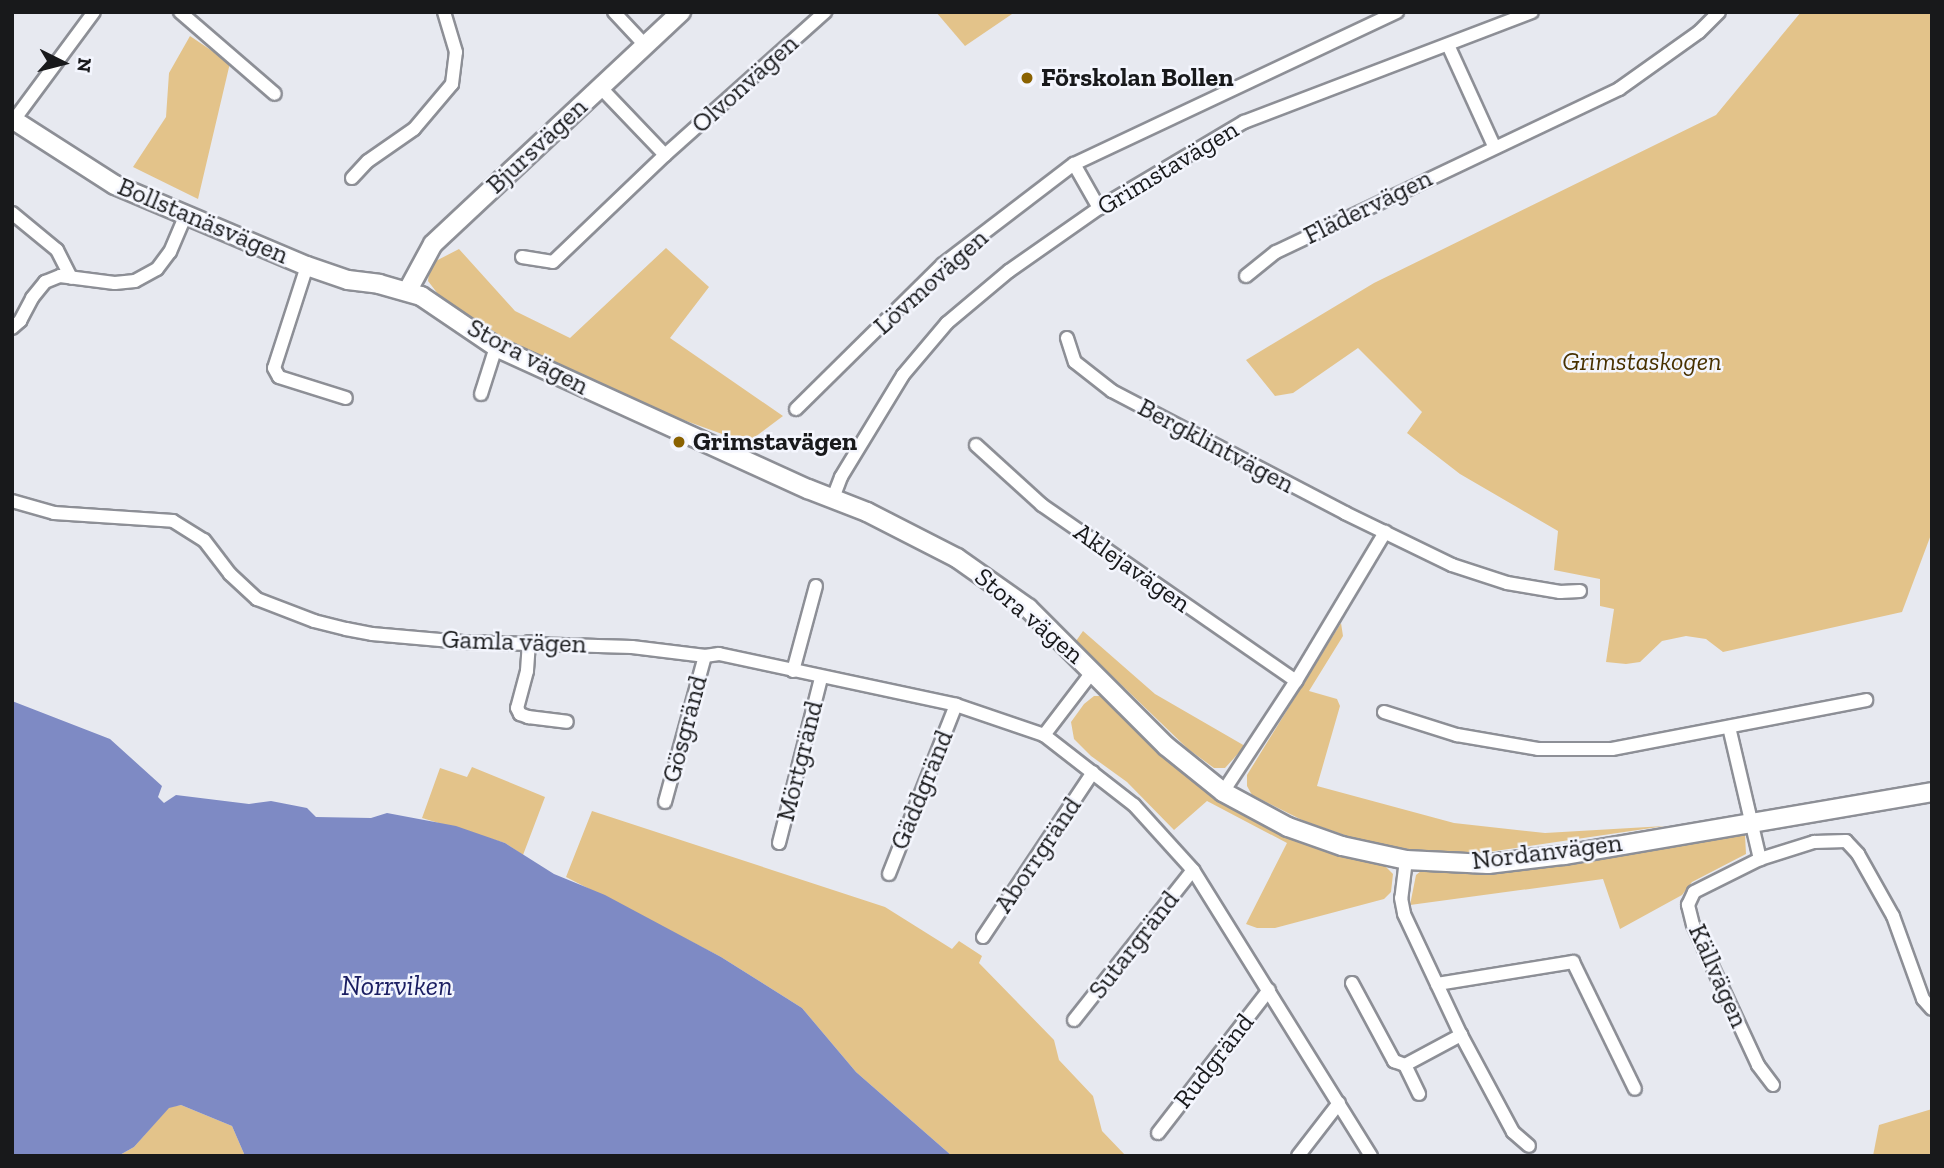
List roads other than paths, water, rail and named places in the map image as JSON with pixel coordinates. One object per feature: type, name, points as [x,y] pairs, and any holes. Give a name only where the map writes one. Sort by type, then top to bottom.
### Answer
[{"type":"street","points":[[13,119],[94,12]]},
{"type":"street","points":[[180,12],[275,94]]},
{"type":"street","points":[[352,178],[368,161],[414,128],[452,84],[456,52],[444,12]]},
{"type":"street","points":[[614,12],[644,44]]},
{"type":"street","name":"Bjursvägen","points":[[408,290],[433,244],[681,12]]},
{"type":"street","name":"Olvonvägen","points":[[522,257],[553,262],[665,155],[825,12]]},
{"type":"street","name":"Lövmovägen","points":[[796,409],[943,264],[1074,164],[1397,12]]},
{"type":"street","name":"Grimstavägen","points":[[832,498],[841,477],[903,375],[947,323],[1009,271],[1099,208],[1244,122],[1532,12]]},
{"type":"street","name":"Flädervägen","points":[[1246,276],[1276,252],[1494,146],[1619,89],[1699,32],[1719,12]]},
{"type":"street","points":[[1448,45],[1494,146]]},
{"type":"street","points":[[600,87],[665,155]]},
{"type":"street","name":"Bollstanäsvägen","points":[[13,119],[115,185],[185,217],[348,280],[408,290]]},
{"type":"street","points":[[1074,164],[1099,208]]},
{"type":"street","points":[[12,213],[57,250],[71,278]]},
{"type":"street","points":[[12,328],[20,321],[45,282],[60,276],[115,283],[135,281],[157,270],[170,252],[185,217]]},
{"type":"street","points":[[307,266],[274,368],[279,377],[346,398]]},
{"type":"street","name":"Stora vägen","points":[[408,290],[496,347],[913,534],[992,581],[1028,608],[1093,671],[1044,735]]},
{"type":"street","name":"Bergklintvägen","points":[[1067,338],[1074,362],[1112,391],[1385,532],[1452,565],[1507,583],[1560,592],[1580,591]]},
{"type":"street","points":[[481,394],[496,347]]},
{"type":"street","name":"Aklejavägen","points":[[976,445],[1042,505],[1296,681]]},
{"type":"street","name":"Gamla vägen","points":[[12,501],[54,513],[173,521],[204,540],[230,574],[257,599],[314,621],[372,634],[463,642],[632,646],[705,656],[719,654],[956,705],[1044,735]]},
{"type":"street","points":[[1223,792],[1296,681],[1385,532]]},
{"type":"street","points":[[793,671],[816,586]]},
{"type":"street","points":[[529,642],[527,671],[517,708],[520,714],[528,717],[567,722]]},
{"type":"street","name":"Gösgränd","points":[[665,802],[705,656]]},
{"type":"street","name":"Nordanvägen","points":[[1093,671],[1166,746],[1223,792],[1288,827],[1342,846],[1406,860],[1488,864],[1564,855],[1932,792]]},
{"type":"street","name":"Mörtgränd","points":[[779,844],[821,678]]},
{"type":"street","points":[[1384,712],[1457,735],[1538,749],[1612,749],[1866,700]]},
{"type":"street","name":"Gäddgränd","points":[[889,874],[956,705]]},
{"type":"street","points":[[1729,727],[1760,859]]},
{"type":"street","points":[[1044,735],[1134,805],[1193,870],[1371,1156]]},
{"type":"street","name":"Aborrgränd","points":[[983,937],[1093,772]]},
{"type":"street","name":"Källvägen","points":[[1773,1086],[1758,1065],[1693,925],[1688,905],[1694,892],[1760,859],[1814,842],[1846,841],[1858,854],[1893,916],[1923,999],[1932,1009]]},
{"type":"street","points":[[1406,860],[1401,898],[1404,914],[1461,1035],[1513,1132],[1530,1146]]},
{"type":"street","name":"Sutargränd","points":[[1074,1020],[1193,870]]},
{"type":"street","points":[[1437,984],[1573,962],[1635,1089]]},
{"type":"street","points":[[1352,983],[1394,1061],[1405,1065],[1419,1094]]},
{"type":"street","name":"Rudgränd","points":[[1158,1133],[1269,990]]},
{"type":"street","points":[[1405,1065],[1461,1035]]},
{"type":"street","points":[[1298,1156],[1339,1103]]},
{"type":"water","name":"Norrviken","points":[[12,701],[110,739],[162,786],[158,797],[164,803],[176,795],[249,804],[271,801],[307,808],[316,817],[371,818],[387,813],[456,826],[505,843],[554,874],[605,895],[721,957],[802,1008],[856,1072],[952,1156],[245,1156],[232,1126],[181,1105],[169,1108],[134,1147],[118,1156],[12,1156]]},
{"type":"place","name":"Förskolan Bollen","points":[[1027,78]]},
{"type":"place","name":"Grimstavägen","points":[[679,442]]},
{"type":"park label","name":"Grimstaskogen","points":[[1642,362]]}]
